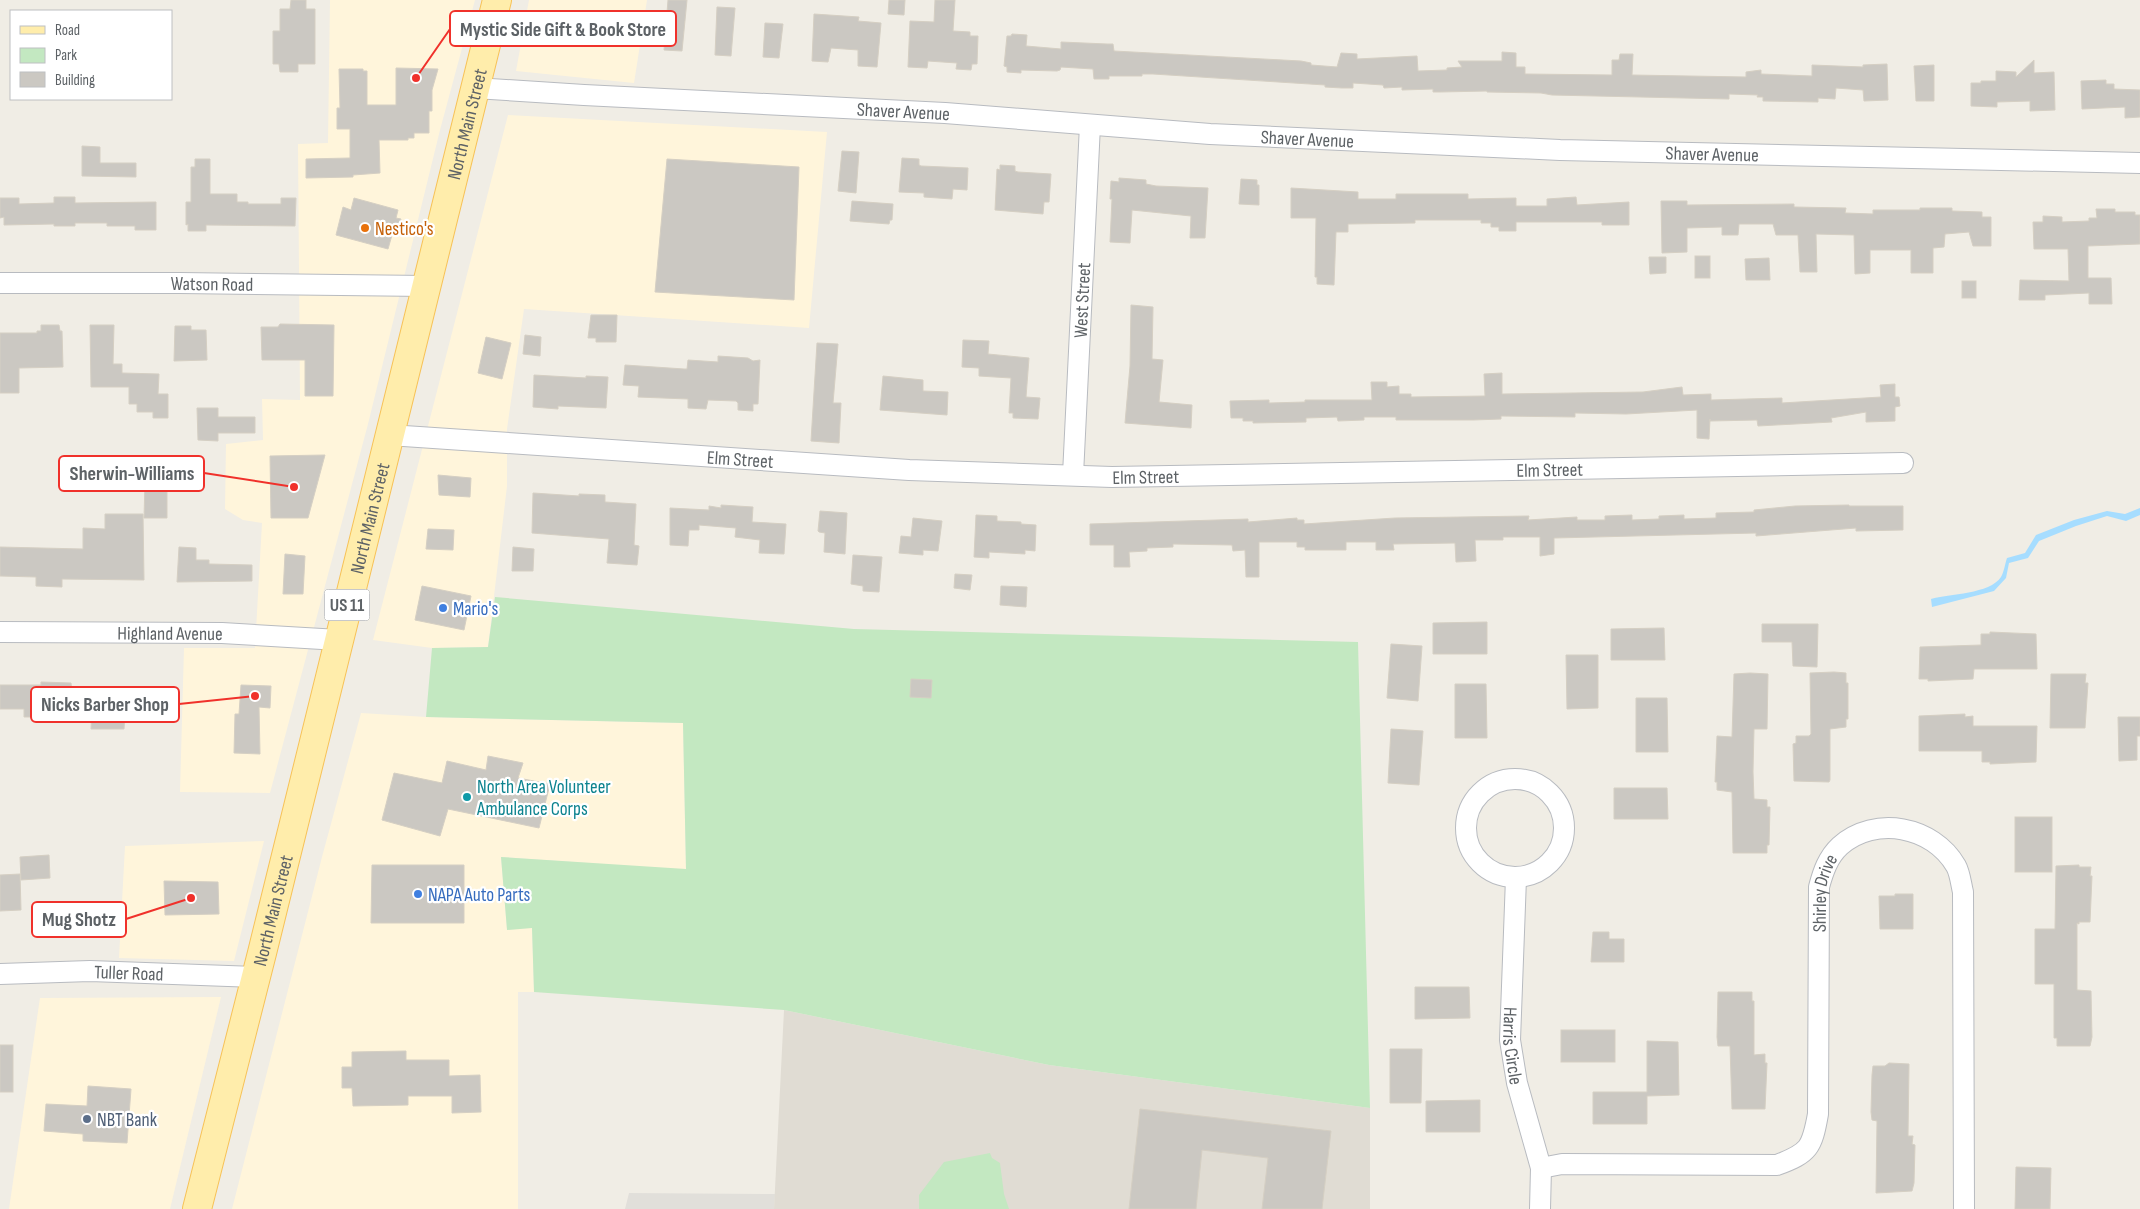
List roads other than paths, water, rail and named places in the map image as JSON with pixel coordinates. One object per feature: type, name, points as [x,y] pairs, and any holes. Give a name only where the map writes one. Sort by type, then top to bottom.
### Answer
[{"type":"main road","name":"North Main Street","points":[[197,1209],[339,640],[388,435],[498,0]]},
{"type":"street","name":"Shaver Avenue","points":[[475,88],[945,113],[1210,134],[1560,150],[2140,163]]},
{"type":"street","name":"West Street","points":[[1073,475],[1090,125]]},
{"type":"street","name":"Watson Road","points":[[0,283],[426,286]]},
{"type":"street","name":"Elm Street","points":[[388,435],[908,470],[1112,477],[1903,463]]},
{"type":"street","name":"Highland Avenue","points":[[0,632],[222,633],[339,640]]},
{"type":"street","points":[[1514,778],[1534,782],[1550,792],[1561,808],[1565,828],[1562,846],[1551,863],[1535,874],[1516,878],[1497,874],[1480,864],[1469,848],[1465,829],[1469,810],[1479,793],[1495,782],[1514,778]]},
{"type":"street","name":"Shirley Drive","points":[[1541,1168],[1562,1164],[1777,1165],[1801,1156],[1814,1137],[1818,1114],[1819,887],[1826,866],[1840,847],[1860,833],[1882,828],[1906,829],[1918,833],[1942,847],[1957,867],[1963,892],[1964,1209]]},
{"type":"street","name":"Harris Circle","points":[[1516,878],[1510,1040],[1517,1083],[1541,1168],[1540,1209]]},
{"type":"street","name":"Tuller Road","points":[[0,974],[90,971],[256,976]]},
{"type":"water","points":[[2140,508],[2140,515],[2126,521],[2107,516],[2039,541],[2028,558],[2009,563],[2006,578],[1994,591],[1932,607],[1931,599],[1979,590],[1996,583],[2002,575],[2007,558],[2025,553],[2036,535],[2074,520],[2107,511],[2125,514]]},
{"type":"place","name":"Mystic Side Gift & Book Store","points":[[416,78]]},
{"type":"place","name":"Nestico's","points":[[365,228]]},
{"type":"place","name":"Sherwin-Williams","points":[[294,487]]},
{"type":"place","name":"Mario's","points":[[443,608]]},
{"type":"place","name":"Nicks Barber Shop","points":[[255,696]]},
{"type":"place","name":"North Area Volunteer Ambulance Corps","points":[[467,797]]},
{"type":"place","name":"NAPA Auto Parts","points":[[418,894]]},
{"type":"place","name":"Mug Shotz","points":[[191,898]]},
{"type":"place","name":"NBT Bank","points":[[87,1119]]}]
